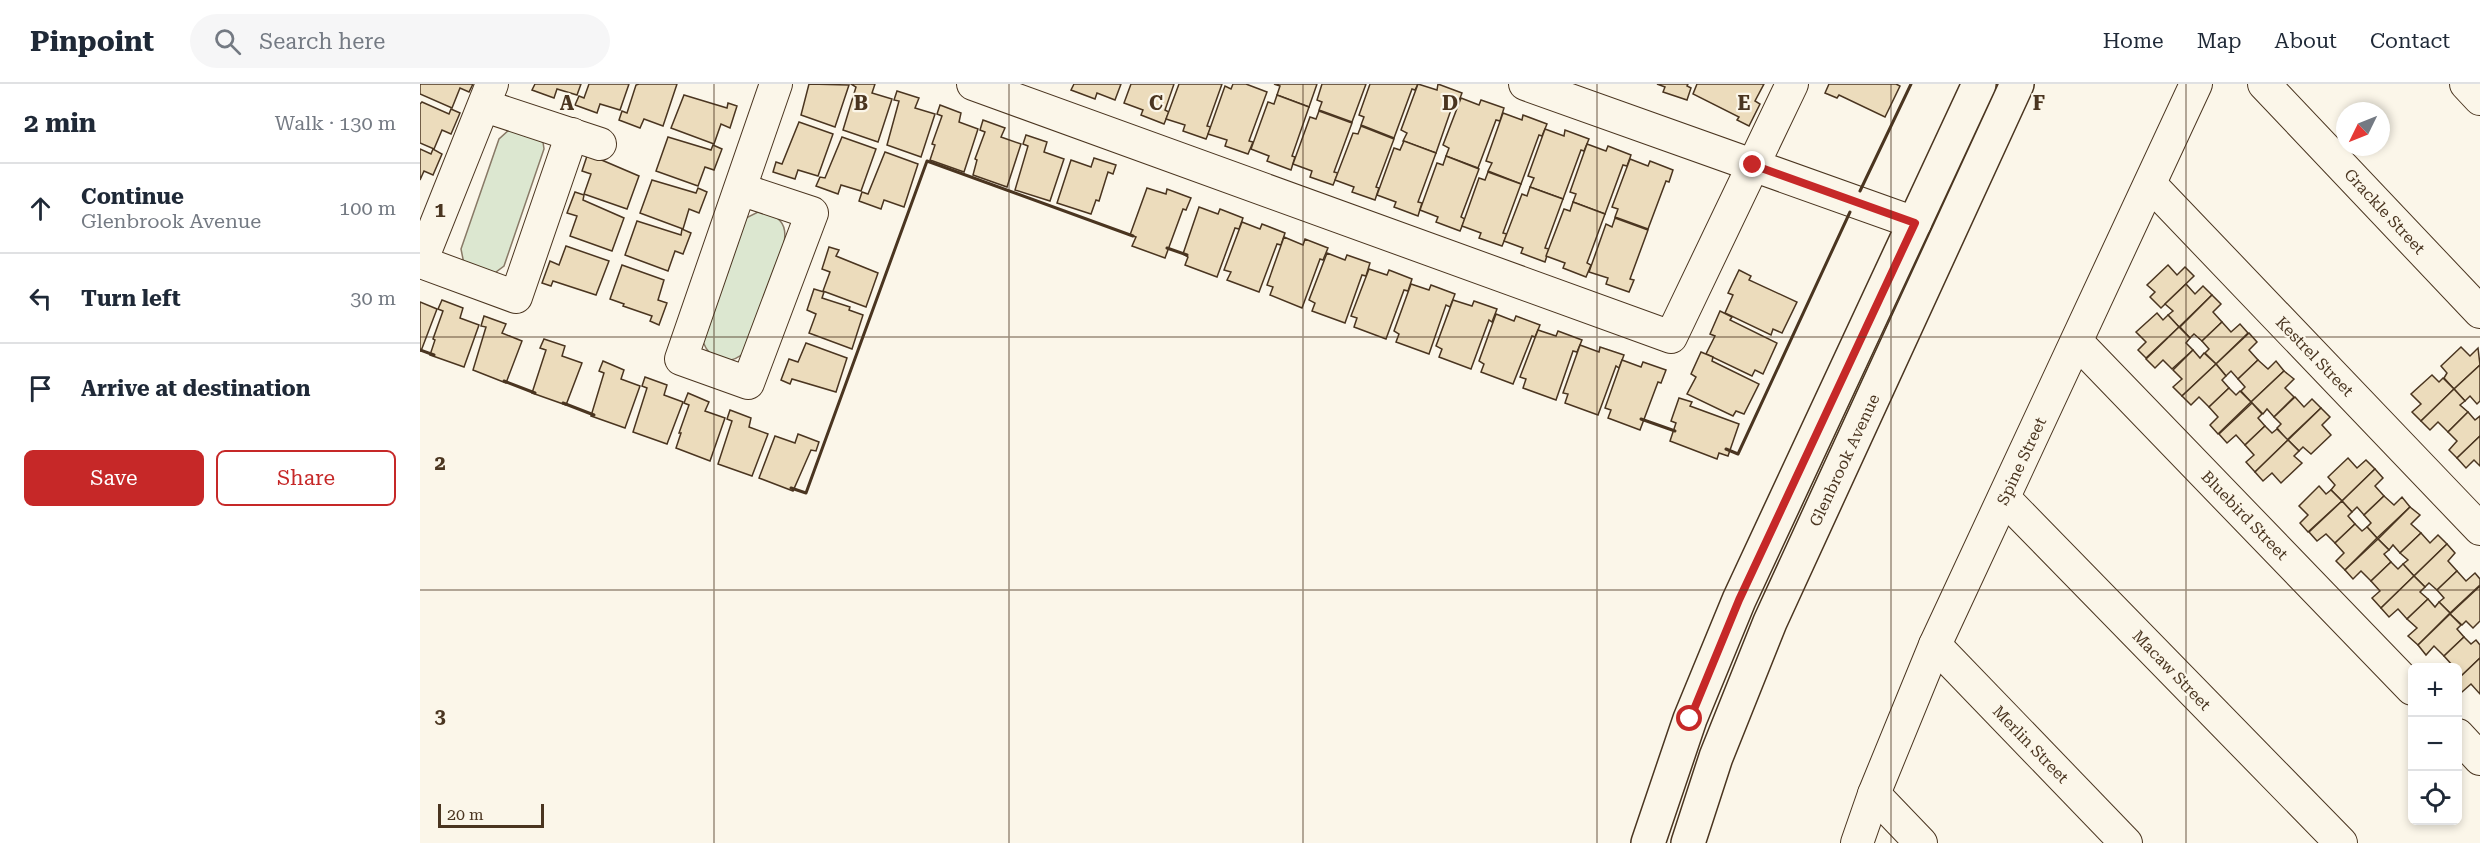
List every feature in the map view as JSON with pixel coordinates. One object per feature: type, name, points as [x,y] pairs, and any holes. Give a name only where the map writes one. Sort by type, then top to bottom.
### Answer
[{"type":"street","points":[[740,189],[812,213],[748,383],[681,359],[776,84]]},
{"type":"street","points":[[973,84],[1671,337],[1792,84]]},
{"type":"street","points":[[1648,843],[1690,719],[1739,600],[1979,84]]},
{"type":"street","name":"Glenbrook Avenue","points":[[1688,843],[1716,757],[1770,622],[2017,84]]},
{"type":"street","name":"Spine Street","points":[[1857,843],[1874,794],[1935,645],[2196,84]]},
{"type":"street","name":"Grackle Street","points":[[2264,84],[2480,312]]},
{"type":"street","points":[[2466,84],[2480,99]]},
{"type":"street","points":[[1534,86],[1915,223]]},
{"type":"street","points":[[489,95],[586,139],[516,297],[421,262],[489,95]]},
{"type":"street","name":"Kestrel Street","points":[[2150,184],[2480,529]]},
{"type":"street","name":"Bluebird Street","points":[[2077,342],[2408,685]]},
{"type":"street","name":"Macaw Street","points":[[2004,498],[2341,843]]},
{"type":"street","name":"Merlin Street","points":[[1935,645],[2126,843]]},
{"type":"street","points":[[2462,740],[2480,759]]},
{"type":"street","points":[[1874,794],[1921,843]]},
{"type":"green space","points":[[511,128],[543,142],[544,149],[504,266],[492,275],[464,264],[461,249],[499,139]]},
{"type":"green space","points":[[760,211],[777,218],[783,225],[784,243],[745,352],[733,359],[721,360],[706,349],[703,342],[746,218]]},
{"type":"building","points":[[420,84],[473,84],[469,92],[460,88],[452,108],[420,94]]},
{"type":"building","points":[[535,84],[581,84],[577,95],[557,89],[554,98],[532,90]]},
{"type":"building","points":[[589,84],[629,84],[620,110],[600,104],[597,113],[575,105],[579,96],[584,98]]},
{"type":"building","points":[[677,84],[663,126],[644,119],[640,128],[619,120],[622,111],[627,113],[636,85]]},
{"type":"building","points":[[809,84],[849,85],[835,127],[801,115]]},
{"type":"building","points":[[851,84],[875,84],[872,93],[892,99],[878,142],[843,130],[856,87]]},
{"type":"building","points":[[1074,84],[1121,84],[1115,100],[1097,93],[1095,99],[1071,90]]},
{"type":"building","points":[[1131,84],[1174,84],[1165,110],[1169,112],[1164,124],[1141,115],[1143,110],[1124,103]]},
{"type":"building","points":[[1179,84],[1222,84],[1207,126],[1211,127],[1206,139],[1183,131],[1185,125],[1166,119]]},
{"type":"building","points":[[1233,84],[1246,84],[1267,92],[1249,141],[1253,142],[1248,154],[1225,146],[1227,140],[1208,134],[1225,86],[1231,89]]},
{"type":"building","points":[[1274,84],[1317,84],[1309,107],[1277,95],[1280,86]]},
{"type":"building","points":[[1322,84],[1366,84],[1352,122],[1319,110],[1322,102],[1317,100]]},
{"type":"building","points":[[1370,84],[1418,84],[1415,90],[1412,89],[1394,138],[1361,125],[1364,117],[1359,115]]},
{"type":"building","points":[[1418,84],[1437,90],[1438,84],[1462,93],[1457,106],[1453,104],[1436,153],[1403,141],[1407,133],[1401,130]]},
{"type":"building","points":[[1657,84],[1688,84],[1687,86],[1691,88],[1687,100],[1663,92],[1665,87]]},
{"type":"building","points":[[1697,84],[1764,84],[1755,101],[1760,104],[1749,126],[1737,120],[1739,117],[1693,94]]},
{"type":"building","points":[[1829,84],[1896,84],[1900,86],[1885,117],[1839,95],[1837,98],[1825,93]]},
{"type":"building","points":[[897,91],[919,98],[915,108],[935,114],[921,157],[887,145],[899,101],[894,100]]},
{"type":"building","points":[[684,95],[727,108],[728,103],[737,106],[730,128],[721,124],[714,144],[671,128]]},
{"type":"building","points":[[1277,95],[1309,107],[1292,156],[1295,157],[1291,170],[1267,161],[1269,156],[1251,149],[1268,102],[1274,104]]},
{"type":"building","points":[[1461,98],[1479,105],[1481,100],[1504,108],[1500,121],[1496,120],[1478,168],[1446,156],[1449,148],[1443,145]]},
{"type":"building","points":[[422,102],[449,114],[451,109],[460,113],[451,134],[442,130],[434,149],[420,143],[420,104]]},
{"type":"building","points":[[940,105],[961,113],[959,122],[978,129],[964,172],[930,160],[935,145],[932,144],[942,116],[937,114]]},
{"type":"building","points":[[1319,111],[1352,123],[1334,172],[1338,173],[1333,185],[1310,177],[1312,171],[1293,164],[1310,117],[1316,119]]},
{"type":"building","points":[[1503,113],[1522,120],[1523,115],[1547,124],[1542,136],[1539,135],[1521,184],[1488,171],[1492,163],[1486,161]]},
{"type":"building","points":[[983,120],[1005,128],[1001,137],[1021,144],[1007,187],[973,175],[977,160],[975,159],[985,132],[980,130]]},
{"type":"building","points":[[799,122],[833,134],[818,176],[798,170],[795,179],[773,172],[776,162],[782,164]]},
{"type":"building","points":[[1361,126],[1394,139],[1376,187],[1379,188],[1375,200],[1352,192],[1354,187],[1335,180],[1353,133],[1358,134]]},
{"type":"building","points":[[1545,129],[1564,136],[1565,130],[1589,139],[1584,151],[1581,150],[1563,199],[1530,187],[1534,178],[1528,176]]},
{"type":"building","points":[[1026,135],[1047,142],[1044,152],[1064,159],[1050,201],[1015,190],[1028,146],[1023,144]]},
{"type":"building","points":[[668,137],[711,150],[713,145],[722,149],[714,170],[705,167],[698,186],[656,171]]},
{"type":"building","points":[[842,137],[876,149],[861,191],[841,185],[838,194],[816,186],[820,177],[825,178]]},
{"type":"building","points":[[1404,141],[1436,153],[1418,202],[1422,203],[1418,216],[1394,207],[1396,202],[1377,195],[1394,148],[1400,150]]},
{"type":"building","points":[[1587,144],[1606,151],[1608,146],[1631,155],[1627,166],[1623,165],[1605,214],[1573,202],[1576,194],[1570,192]]},
{"type":"building","points":[[420,149],[431,154],[433,149],[442,154],[433,175],[424,171],[420,180]]},
{"type":"building","points":[[589,150],[597,158],[639,176],[627,209],[584,194],[591,174],[582,171]]},
{"type":"building","points":[[885,152],[918,164],[904,207],[884,200],[881,209],[859,201],[862,192],[868,194]]},
{"type":"building","points":[[1446,156],[1479,169],[1461,217],[1465,219],[1460,231],[1436,222],[1438,217],[1420,210],[1437,163],[1443,165]]},
{"type":"building","points":[[1094,158],[1116,165],[1113,174],[1108,172],[1099,201],[1096,200],[1091,214],[1057,203],[1071,160],[1091,167]]},
{"type":"building","points":[[1630,159],[1648,166],[1650,161],[1673,170],[1669,182],[1666,181],[1648,229],[1615,217],[1618,209],[1612,207]]},
{"type":"building","points":[[1488,172],[1521,184],[1503,233],[1507,234],[1502,246],[1479,238],[1481,233],[1462,226],[1479,178],[1485,180]]},
{"type":"building","points":[[652,180],[696,193],[698,188],[707,192],[699,213],[689,209],[683,229],[640,213]]},
{"type":"building","points":[[1530,187],[1563,199],[1545,248],[1549,249],[1545,262],[1521,253],[1523,248],[1504,241],[1522,194],[1527,196]]},
{"type":"building","points":[[1147,188],[1166,194],[1167,189],[1191,198],[1186,210],[1183,209],[1165,258],[1132,246],[1136,237],[1130,235]]},
{"type":"building","points":[[575,192],[584,195],[583,200],[624,218],[612,251],[570,236],[577,216],[567,213]]},
{"type":"building","points":[[1573,202],[1605,214],[1587,263],[1591,265],[1586,277],[1563,268],[1565,263],[1546,256],[1564,209],[1570,211]]},
{"type":"building","points":[[1199,207],[1218,214],[1220,209],[1243,218],[1239,229],[1235,228],[1217,277],[1185,265],[1188,257],[1183,254]]},
{"type":"building","points":[[1615,218],[1648,230],[1630,279],[1634,280],[1629,292],[1606,284],[1608,278],[1589,272],[1606,224],[1612,227]]},
{"type":"building","points":[[637,221],[681,235],[682,229],[691,233],[683,254],[675,251],[668,271],[625,255]]},
{"type":"building","points":[[1242,222],[1260,229],[1262,224],[1285,233],[1281,245],[1277,244],[1259,292],[1227,280],[1231,272],[1224,270]]},
{"type":"building","points":[[1284,237],[1303,245],[1305,239],[1328,248],[1323,260],[1320,259],[1302,308],[1270,295],[1273,287],[1267,285]]},
{"type":"building","points":[[566,246],[609,261],[596,295],[553,281],[551,286],[542,283],[550,261],[559,265]]},
{"type":"building","points":[[829,247],[839,250],[836,256],[878,273],[866,307],[823,291],[830,272],[822,269]]},
{"type":"building","points":[[1327,253],[1345,260],[1347,255],[1370,263],[1366,276],[1362,275],[1345,323],[1312,311],[1315,303],[1309,300]]},
{"type":"building","points":[[622,265],[664,280],[658,300],[667,303],[659,325],[650,321],[652,316],[610,299]]},
{"type":"building","points":[[2168,265],[2177,275],[2185,267],[2194,276],[2161,308],[2150,297],[2155,292],[2147,285]]},
{"type":"building","points":[[1369,269],[1387,275],[1389,270],[1412,279],[1408,291],[1404,290],[1386,339],[1354,327],[1357,318],[1351,316]]},
{"type":"building","points":[[1739,270],[1751,276],[1749,280],[1797,302],[1782,333],[1773,329],[1771,335],[1725,313],[1733,295],[1728,293]]},
{"type":"building","points":[[1411,284],[1429,290],[1431,285],[1455,294],[1450,307],[1446,305],[1429,354],[1396,342],[1399,334],[1394,331]]},
{"type":"building","points":[[2186,284],[2195,294],[2203,286],[2212,295],[2179,327],[2168,315],[2173,311],[2165,304]]},
{"type":"building","points":[[814,289],[824,292],[822,298],[850,307],[849,310],[863,315],[852,349],[809,333],[816,314],[807,310]]},
{"type":"building","points":[[2212,295],[2221,304],[2213,312],[2222,322],[2202,341],[2194,334],[2190,338],[2180,327]]},
{"type":"building","points":[[442,300],[463,308],[460,318],[479,325],[464,367],[430,355],[443,311],[438,309]]},
{"type":"building","points":[[1453,300],[1472,306],[1474,301],[1497,309],[1492,322],[1489,320],[1471,369],[1439,357],[1442,349],[1436,346]]},
{"type":"building","points":[[420,302],[437,309],[421,351],[420,351]]},
{"type":"building","points":[[1720,311],[1732,317],[1730,320],[1777,343],[1763,374],[1755,370],[1752,376],[1706,354],[1715,336],[1710,334]]},
{"type":"building","points":[[2157,313],[2163,320],[2168,315],[2179,327],[2146,358],[2138,350],[2146,342],[2136,332]]},
{"type":"building","points":[[1496,314],[1514,321],[1516,316],[1540,325],[1535,337],[1532,336],[1513,384],[1481,372],[1484,364],[1479,361]]},
{"type":"building","points":[[484,316],[506,324],[502,333],[522,341],[506,383],[473,370],[486,327],[481,326]]},
{"type":"building","points":[[2222,322],[2231,332],[2240,324],[2248,333],[2216,364],[2205,353],[2209,349],[2202,341]]},
{"type":"building","points":[[2179,327],[2190,338],[2186,343],[2193,350],[2172,369],[2163,360],[2155,368],[2146,359]]},
{"type":"building","points":[[1538,330],[1556,336],[1558,331],[1582,340],[1577,352],[1573,351],[1556,400],[1523,388],[1526,379],[1520,377]]},
{"type":"building","points":[[2249,333],[2257,342],[2249,350],[2258,360],[2238,379],[2231,371],[2226,376],[2216,364]]},
{"type":"building","points":[[544,339],[565,346],[562,356],[582,363],[566,405],[532,393],[546,350],[540,348]]},
{"type":"building","points":[[806,343],[847,358],[836,392],[792,379],[790,384],[781,380],[789,359],[798,362]]},
{"type":"building","points":[[1580,345],[1599,352],[1600,347],[1624,355],[1619,368],[1616,366],[1598,415],[1565,403],[1568,394],[1563,393]]},
{"type":"building","points":[[2461,347],[2470,356],[2478,348],[2480,365],[2454,389],[2444,378],[2447,373],[2441,366]]},
{"type":"building","points":[[2193,350],[2200,358],[2204,353],[2216,364],[2182,396],[2173,387],[2182,379],[2173,370]]},
{"type":"building","points":[[1701,352],[1713,357],[1712,361],[1759,384],[1744,414],[1736,411],[1733,416],[1687,394],[1696,377],[1691,374]]},
{"type":"building","points":[[1622,360],[1641,367],[1643,362],[1666,370],[1661,383],[1658,382],[1640,430],[1608,418],[1611,410],[1605,408]]},
{"type":"building","points":[[2258,360],[2268,369],[2276,361],[2284,371],[2251,402],[2241,391],[2245,387],[2238,379]]},
{"type":"building","points":[[603,361],[624,370],[621,379],[640,386],[625,428],[591,416],[604,373],[599,371]]},
{"type":"building","points":[[2216,364],[2226,376],[2222,380],[2229,388],[2209,407],[2199,397],[2191,405],[2182,396]]},
{"type":"building","points":[[2480,365],[2480,401],[2477,404],[2470,396],[2465,401],[2454,389]]},
{"type":"building","points":[[2284,371],[2294,379],[2285,388],[2294,397],[2274,417],[2267,409],[2263,414],[2251,402]]},
{"type":"building","points":[[2432,375],[2439,382],[2443,378],[2454,389],[2421,421],[2412,412],[2421,404],[2411,394]]},
{"type":"building","points":[[645,377],[667,385],[664,395],[683,402],[667,444],[633,432],[647,388],[642,386]]},
{"type":"building","points":[[2229,388],[2236,395],[2240,391],[2251,402],[2218,434],[2210,425],[2218,417],[2209,407]]},
{"type":"building","points":[[2454,389],[2465,401],[2460,405],[2468,412],[2448,432],[2438,422],[2430,430],[2421,421]]},
{"type":"building","points":[[688,393],[709,402],[705,411],[725,418],[710,461],[676,448],[689,405],[684,403]]},
{"type":"building","points":[[2295,397],[2304,407],[2312,399],[2321,408],[2287,440],[2277,428],[2281,424],[2274,417]]},
{"type":"building","points":[[1679,398],[1692,402],[1690,406],[1739,424],[1728,456],[1719,453],[1717,459],[1670,441],[1676,423],[1671,421]]},
{"type":"building","points":[[2252,403],[2262,414],[2258,418],[2265,426],[2245,445],[2236,435],[2227,443],[2219,434]]},
{"type":"building","points":[[2321,408],[2330,417],[2322,425],[2331,435],[2311,454],[2303,447],[2299,451],[2288,440]]},
{"type":"building","points":[[730,410],[751,418],[749,427],[768,434],[752,476],[718,464],[732,421],[727,419]]},
{"type":"building","points":[[2468,412],[2475,420],[2480,416],[2480,436],[2457,458],[2449,450],[2457,441],[2448,432]]},
{"type":"building","points":[[2265,426],[2272,433],[2277,429],[2288,440],[2255,472],[2246,462],[2254,455],[2245,445]]},
{"type":"building","points":[[798,434],[819,442],[816,451],[811,450],[793,491],[759,478],[775,436],[795,443]]},
{"type":"building","points":[[2480,436],[2480,466],[2474,460],[2466,468],[2457,458]]},
{"type":"building","points":[[2288,440],[2299,451],[2294,456],[2302,463],[2281,483],[2272,473],[2263,481],[2255,472]]},
{"type":"building","points":[[2348,458],[2357,468],[2366,460],[2375,469],[2342,501],[2331,490],[2335,485],[2328,477]]},
{"type":"building","points":[[2375,469],[2383,478],[2375,486],[2384,496],[2364,515],[2357,507],[2352,512],[2342,501]]},
{"type":"building","points":[[2319,486],[2326,494],[2331,490],[2342,501],[2308,532],[2300,523],[2308,515],[2299,506]]},
{"type":"building","points":[[2384,496],[2394,505],[2402,497],[2410,507],[2377,538],[2367,527],[2371,523],[2364,515]]},
{"type":"building","points":[[2342,501],[2352,512],[2348,516],[2355,524],[2335,543],[2326,534],[2317,541],[2309,532]]},
{"type":"building","points":[[2410,507],[2420,515],[2411,524],[2421,533],[2400,553],[2393,545],[2389,550],[2378,539]]},
{"type":"building","points":[[2355,524],[2362,531],[2367,527],[2377,538],[2345,570],[2336,561],[2344,553],[2335,543]]},
{"type":"building","points":[[2421,533],[2430,543],[2438,535],[2447,544],[2414,576],[2403,564],[2408,560],[2400,553]]},
{"type":"building","points":[[2378,539],[2389,550],[2384,554],[2391,562],[2371,581],[2361,571],[2353,579],[2345,570]]},
{"type":"building","points":[[2447,544],[2455,553],[2448,561],[2457,571],[2437,590],[2429,583],[2425,587],[2414,576]]},
{"type":"building","points":[[2391,562],[2398,569],[2403,564],[2414,576],[2381,608],[2372,598],[2380,591],[2371,581]]},
{"type":"building","points":[[2457,571],[2466,581],[2475,573],[2480,579],[2480,585],[2450,613],[2439,602],[2444,598],[2437,590]]},
{"type":"building","points":[[2414,576],[2425,587],[2420,592],[2428,599],[2407,619],[2398,609],[2389,617],[2381,608]]},
{"type":"building","points":[[2480,586],[2480,621],[2473,628],[2466,621],[2462,625],[2450,614]]},
{"type":"building","points":[[2428,599],[2435,607],[2439,602],[2450,613],[2418,645],[2408,636],[2417,628],[2407,619]]},
{"type":"building","points":[[2450,614],[2461,625],[2457,629],[2464,637],[2444,656],[2434,646],[2426,655],[2418,645]]},
{"type":"building","points":[[2464,637],[2471,644],[2476,640],[2480,645],[2480,658],[2462,675],[2462,663],[2450,663],[2444,656]]},
{"type":"building","points":[[2480,658],[2480,694],[2471,684],[2462,692],[2462,675]]},
{"type":"wall","points":[[1860,191],[1911,84]]},
{"type":"wall","points":[[791,488],[806,493],[927,161],[1133,236]]},
{"type":"wall","points":[[1726,449],[1738,454],[1850,212]]},
{"type":"wall","points":[[1167,248],[1187,255]]},
{"type":"wall","points":[[420,350],[434,355]]},
{"type":"wall","points":[[504,381],[535,393]]},
{"type":"wall","points":[[563,403],[594,415]]},
{"type":"wall","points":[[1641,419],[1675,431]]},
{"type":"route","points":[[1690,719],[1739,600],[1915,223],[1753,165]]}]
